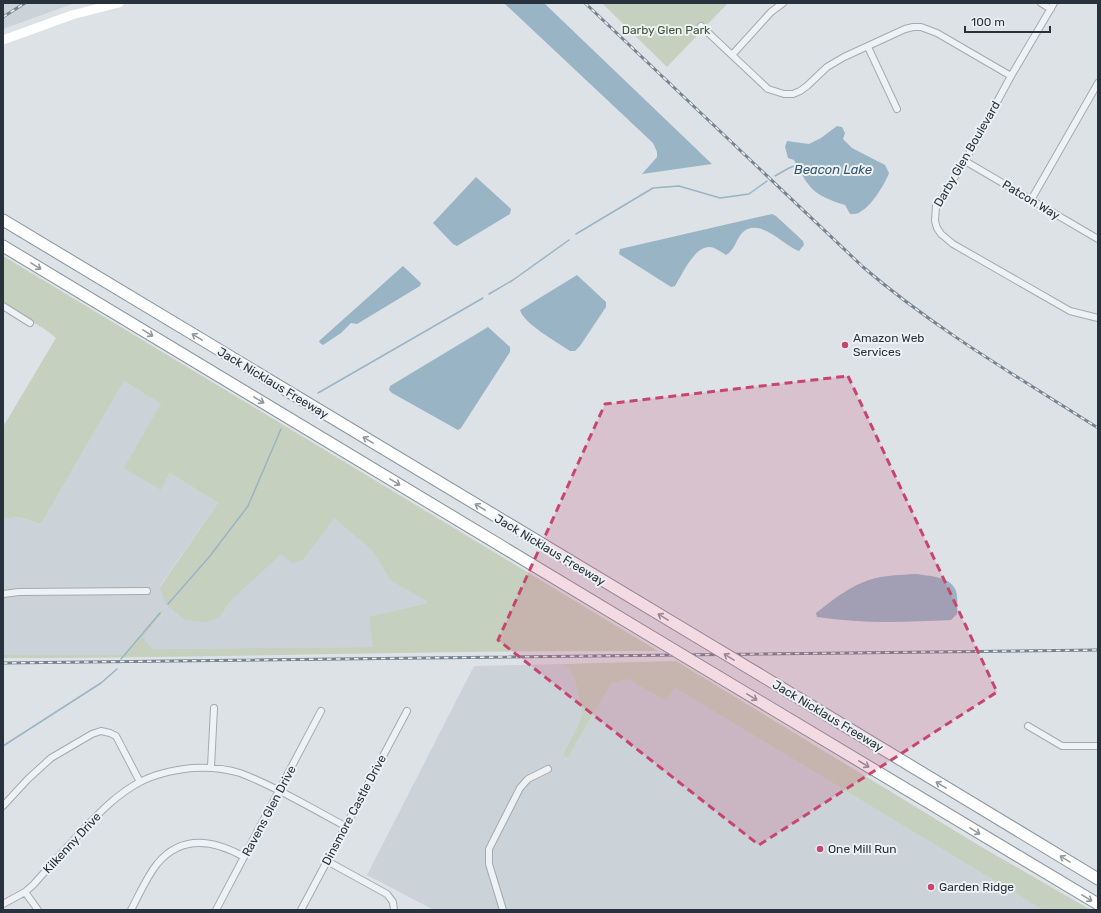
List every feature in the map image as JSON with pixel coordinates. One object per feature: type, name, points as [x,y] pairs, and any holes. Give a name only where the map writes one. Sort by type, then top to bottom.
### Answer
[{"type":"highway","name":"Jack Nicklaus Freeway","points":[[3,220],[1098,879]]},
{"type":"highway","name":"Jack Nicklaus Freeway","points":[[3,246],[1098,904]]},
{"type":"main road","points":[[3,40],[79,13],[119,3]]},
{"type":"street","points":[[732,55],[771,12],[783,3]]},
{"type":"street","points":[[1040,3],[1052,6]]},
{"type":"street","name":"Darby Glen Boulevard","points":[[1052,6],[1011,76],[965,161],[936,206],[935,221],[941,234],[952,244],[1070,311],[1098,318]]},
{"type":"street","points":[[702,26],[768,89],[784,94],[793,94],[807,86],[827,67],[844,57],[905,29],[913,27],[937,33],[1011,76]]},
{"type":"street","points":[[868,47],[897,108]]},
{"type":"street","points":[[1031,200],[1098,83]]},
{"type":"street","name":"Patcon Way","points":[[965,161],[1098,239]]},
{"type":"street","points":[[3,306],[30,323]]},
{"type":"street","points":[[3,594],[19,592],[147,591]]},
{"type":"street","points":[[211,767],[214,708]]},
{"type":"street","name":"Dinsmore Castle Drive","points":[[301,910],[407,710]]},
{"type":"street","name":"Ravens Glen Drive","points":[[216,910],[321,712]]},
{"type":"street","points":[[1028,726],[1062,746],[1098,746]]},
{"type":"street","points":[[3,806],[28,778],[51,758],[92,734],[101,731],[116,736],[140,782]]},
{"type":"street","name":"Kilkenny Drive","points":[[3,904],[25,892],[33,885],[106,808],[126,791],[140,782],[166,772],[211,767],[240,773],[279,791],[345,826]]},
{"type":"street","points":[[503,910],[489,864],[489,849],[520,788],[528,779],[548,769]]},
{"type":"street","points":[[131,910],[149,875],[157,864],[167,854],[176,848],[194,843],[213,843],[244,857]]},
{"type":"street","points":[[327,861],[387,894],[394,902],[394,910]]},
{"type":"street","points":[[25,892],[38,910]]},
{"type":"highlighted area","points":[[848,376],[997,692],[759,845],[498,640],[605,404]]},
{"type":"shaded area","points":[[3,3],[75,3],[3,29]]},
{"type":"shaded area","points":[[124,381],[161,404],[161,490],[170,473],[218,503],[160,586],[163,594],[219,618],[231,601],[282,553],[304,559],[334,517],[371,549],[391,581],[427,600],[425,604],[373,647],[152,649],[143,637],[163,614],[161,610],[123,655],[3,655],[3,519],[17,517],[41,524]]},
{"type":"shaded area","points":[[562,664],[570,671],[575,680],[582,712],[579,723],[563,754],[567,759],[611,684],[628,679],[660,698],[675,688],[1043,910],[434,910],[367,875],[474,666]]},
{"type":"green space","name":"Darby Glen Park","points":[[602,3],[728,3],[667,67]]},
{"type":"green space","points":[[3,256],[658,651],[3,658],[3,655],[123,655],[161,610],[163,613],[143,637],[152,649],[373,647],[369,617],[425,604],[427,601],[391,581],[371,549],[334,518],[304,559],[292,563],[281,554],[231,601],[219,618],[207,622],[185,620],[166,604],[160,587],[218,503],[170,473],[161,490],[124,468],[161,404],[124,381],[41,524],[18,517],[3,519],[3,427],[56,338],[46,330],[3,304]]},
{"type":"green space","points":[[676,661],[985,849],[1091,910],[1043,910],[675,688],[666,700],[628,679],[611,684],[567,759],[563,754],[579,723],[582,712],[575,680],[570,671],[562,664]]},
{"type":"water","points":[[504,3],[544,3],[712,164],[642,174],[657,157],[657,152],[653,143]]},
{"type":"water","name":"Beacon Lake","points":[[837,126],[842,127],[845,133],[843,139],[852,148],[885,165],[889,173],[881,189],[873,200],[857,214],[850,214],[845,205],[826,198],[813,190],[794,160],[788,158],[785,147],[787,141],[809,144],[821,138]]},
{"type":"water","points":[[476,177],[511,209],[510,214],[457,246],[453,244],[433,223]]},
{"type":"water","points":[[772,214],[803,241],[804,245],[799,251],[771,233],[756,228],[749,229],[742,233],[731,251],[726,255],[711,247],[704,248],[698,252],[693,256],[675,286],[671,287],[619,254],[620,249]]},
{"type":"water","points":[[403,266],[421,283],[420,286],[357,324],[351,323],[341,333],[323,345],[320,343],[319,341]]},
{"type":"water","points":[[577,275],[606,302],[606,307],[580,346],[575,351],[570,351],[534,327],[520,310]]},
{"type":"water","points":[[488,327],[510,347],[510,352],[461,428],[458,430],[389,390],[390,386]]},
{"type":"water","points":[[916,574],[933,576],[949,582],[953,586],[957,596],[957,614],[951,620],[867,622],[817,617],[816,613],[841,594],[862,583],[880,577]]},
{"type":"waterway","points":[[775,176],[797,165]]},
{"type":"waterway","points":[[576,234],[653,188],[679,186],[720,198],[749,194],[767,181]]},
{"type":"waterway","points":[[489,294],[513,280],[569,240]]},
{"type":"waterway","points":[[318,393],[483,298]]},
{"type":"waterway","points":[[168,604],[210,556],[248,506],[281,429]]},
{"type":"waterway","points":[[121,659],[160,613]]},
{"type":"waterway","points":[[3,746],[101,683],[117,669]]},
{"type":"railway","points":[[3,17],[25,3]]},
{"type":"railway","points":[[585,3],[863,267],[890,290],[978,352],[1098,428]]},
{"type":"railway","points":[[3,663],[1098,650]]},
{"type":"place","name":"Amazon Web Services","points":[[845,345]]},
{"type":"place","name":"One Mill Run","points":[[820,849]]},
{"type":"place","name":"Garden Ridge","points":[[931,887]]}]
